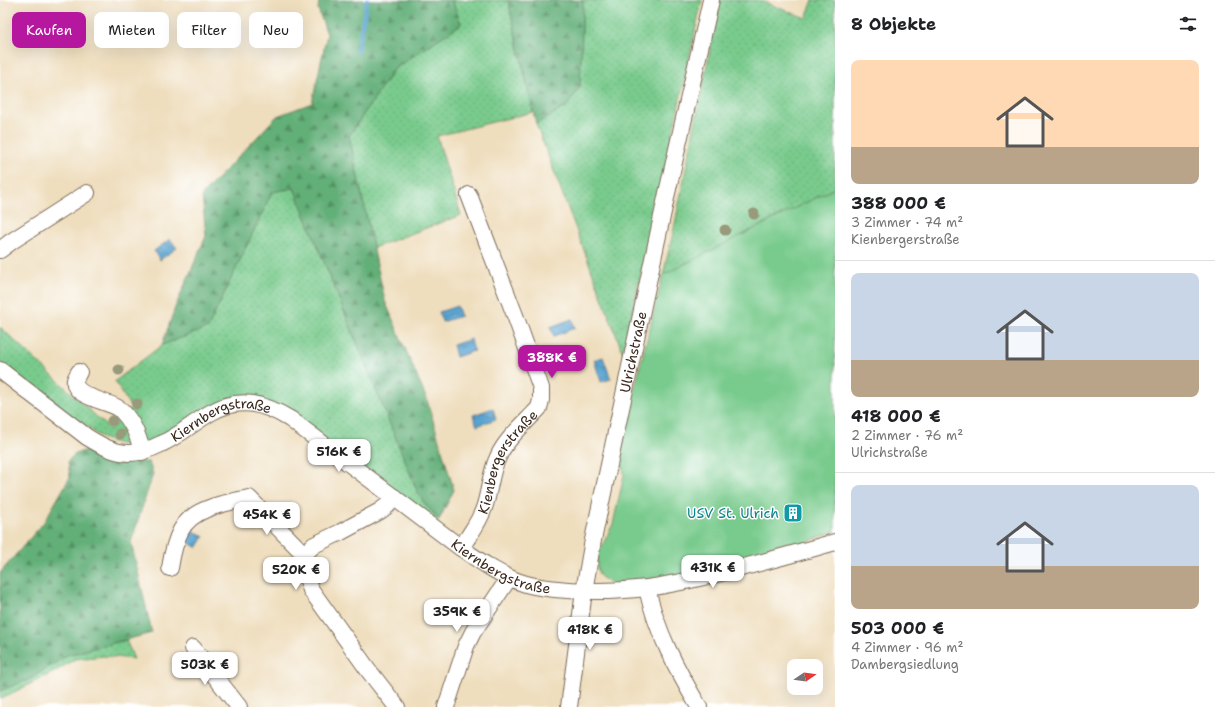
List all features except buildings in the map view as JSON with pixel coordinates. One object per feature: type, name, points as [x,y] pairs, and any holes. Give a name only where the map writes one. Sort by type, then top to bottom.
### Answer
[{"type":"street","name":"Ulrichstraße","points":[[569,707],[584,591],[593,540],[711,0]]},
{"type":"street","points":[[0,250],[87,193]]},
{"type":"street","name":"Kienbergerstraße","points":[[461,548],[480,518],[485,507],[493,471],[503,447],[539,408],[541,400],[541,388],[469,195]]},
{"type":"street","name":"Kiernbergstraße","points":[[0,370],[82,433],[95,442],[115,451],[129,453],[142,452],[168,441],[221,407],[248,403],[262,405],[276,410],[489,568],[509,578],[544,588],[584,591],[610,591],[647,588],[695,579],[784,557],[835,542]]},
{"type":"street","points":[[79,372],[75,381],[76,387],[86,396],[112,405],[121,410],[136,433],[142,452]]},
{"type":"street","points":[[304,554],[314,545],[380,511],[388,505],[394,497]]},
{"type":"street","points":[[170,568],[174,549],[181,529],[190,519],[204,510],[225,503],[249,498],[304,554],[305,571],[311,590],[369,671],[397,707]]},
{"type":"street","points":[[446,707],[466,646],[473,632],[509,578]]},
{"type":"street","points":[[647,588],[650,603],[664,640],[678,670],[699,707]]},
{"type":"street","points":[[193,648],[239,707]]},
{"type":"green space","points":[[319,0],[452,0],[461,24],[394,69],[349,136],[385,301],[427,400],[454,490],[439,520],[425,504],[418,493],[294,188],[272,192],[208,328],[162,345],[176,305],[206,236],[202,195],[277,116],[312,103],[327,34],[318,9]]},
{"type":"green space","points":[[452,0],[508,0],[533,112],[437,136],[461,215],[373,248],[349,136],[394,69],[461,24]]},
{"type":"green space","points":[[508,0],[583,0],[580,87],[567,106],[536,124]]},
{"type":"green space","points":[[583,0],[702,0],[623,353],[536,124],[567,106],[580,87]]},
{"type":"green space","points":[[720,0],[759,0],[806,18],[813,0],[835,0],[835,188],[663,275],[673,233]]},
{"type":"green space","points":[[294,188],[418,493],[425,504],[439,520],[438,522],[257,398],[155,441],[133,446],[116,443],[102,438],[42,395],[0,362],[0,327],[110,429],[131,408],[115,381],[162,345],[208,328],[272,192]]},
{"type":"green space","points":[[835,188],[835,531],[797,546],[681,577],[615,584],[610,583],[599,575],[597,556],[613,524],[624,475],[620,447],[663,275]]},
{"type":"green space","points":[[94,449],[133,462],[149,462],[153,474],[131,542],[152,633],[67,655],[32,678],[0,691],[0,573],[44,522],[70,477],[68,461],[76,454]]},
{"type":"green space","points":[[126,640],[134,659],[104,656],[75,659],[54,672],[0,699],[0,691],[32,678],[67,655]]},
{"type":"water","points":[[170,239],[177,248],[160,260],[154,251]]},
{"type":"water","points":[[457,306],[461,316],[442,322],[439,312]]},
{"type":"water","points":[[572,319],[575,328],[554,336],[550,327]]},
{"type":"water","points":[[471,339],[474,351],[456,357],[453,345]]},
{"type":"water","points":[[603,357],[611,379],[601,382],[594,360]]},
{"type":"water","points":[[493,408],[496,419],[477,426],[473,415]]},
{"type":"water","points":[[193,530],[204,537],[197,548],[186,541]]},
{"type":"waterway","points":[[357,51],[367,0]]},
{"type":"place","name":"USV St. Ulrich","points":[[793,513]]}]
